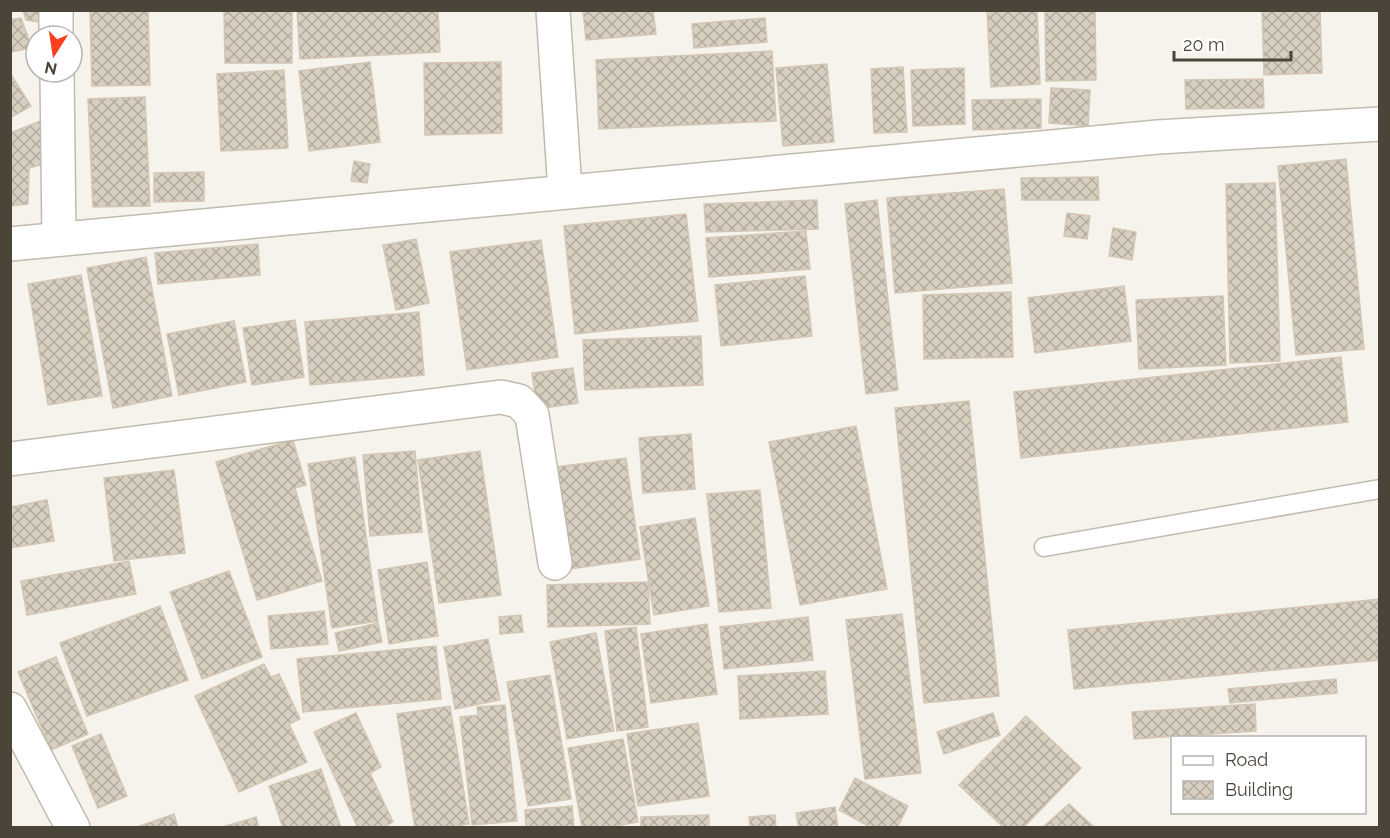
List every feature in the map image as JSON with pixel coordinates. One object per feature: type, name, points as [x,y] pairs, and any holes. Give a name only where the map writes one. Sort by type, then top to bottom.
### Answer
[{"type":"street","points":[[553,10],[565,191]]},
{"type":"street","points":[[57,84],[58,238]]},
{"type":"street","points":[[10,244],[1158,137],[1380,124]]},
{"type":"street","points":[[10,459],[501,397],[519,401],[532,415],[555,563]]},
{"type":"street","points":[[10,709],[74,828]]},
{"type":"lane","points":[[1044,547],[1380,489]]},
{"type":"building","points":[[23,10],[46,10],[46,23],[26,20]]},
{"type":"building","points":[[90,10],[148,10],[150,85],[92,86]]},
{"type":"building","points":[[224,10],[292,10],[292,63],[225,63]]},
{"type":"building","points":[[297,10],[438,10],[440,52],[300,59]]},
{"type":"building","points":[[583,10],[653,10],[656,34],[586,40]]},
{"type":"building","points":[[987,10],[1037,10],[1040,84],[991,87]]},
{"type":"building","points":[[1045,10],[1095,10],[1096,80],[1046,81]]},
{"type":"building","points":[[1262,10],[1320,10],[1322,73],[1264,75]]},
{"type":"building","points":[[21,18],[24,26],[24,49],[10,52],[10,20]]},
{"type":"building","points":[[765,18],[767,42],[694,48],[692,24]]},
{"type":"building","points":[[772,51],[776,121],[599,129],[596,60]]},
{"type":"building","points":[[370,62],[380,142],[309,151],[299,71]]},
{"type":"building","points":[[501,62],[502,133],[425,135],[424,63]]},
{"type":"building","points":[[827,64],[834,142],[783,146],[776,68]]},
{"type":"building","points":[[903,67],[907,132],[874,133],[871,69]]},
{"type":"building","points":[[964,68],[965,124],[913,126],[911,70]]},
{"type":"building","points":[[284,70],[288,148],[221,151],[217,74]]},
{"type":"building","points":[[10,73],[31,106],[10,118]]},
{"type":"building","points":[[1263,79],[1264,108],[1186,109],[1185,80]]},
{"type":"building","points":[[1051,88],[1090,90],[1088,126],[1049,123]]},
{"type":"building","points":[[145,97],[150,206],[93,207],[88,99]]},
{"type":"building","points":[[1041,99],[1041,128],[973,130],[972,100]]},
{"type":"building","points":[[45,119],[47,163],[29,168],[28,204],[10,206],[10,133]]},
{"type":"building","points":[[1346,159],[1364,349],[1296,355],[1278,166]]},
{"type":"building","points":[[354,161],[370,164],[367,183],[351,181]]},
{"type":"building","points":[[204,172],[204,201],[154,202],[154,173]]},
{"type":"building","points":[[1098,177],[1099,200],[1022,200],[1021,178]]},
{"type":"building","points":[[1275,183],[1280,361],[1230,363],[1226,184]]},
{"type":"building","points":[[1004,189],[1012,283],[895,293],[887,198]]},
{"type":"building","points":[[817,200],[818,229],[706,232],[704,204]]},
{"type":"building","points":[[877,200],[898,390],[866,394],[845,204]]},
{"type":"building","points":[[1067,213],[1090,216],[1087,239],[1064,236]]},
{"type":"building","points":[[686,214],[698,321],[575,334],[564,226]]},
{"type":"building","points":[[1113,228],[1136,232],[1132,260],[1109,256]]},
{"type":"building","points":[[806,231],[810,269],[709,277],[706,238]]},
{"type":"building","points":[[416,239],[429,303],[396,310],[383,245]]},
{"type":"building","points":[[541,240],[558,357],[467,370],[450,252]]},
{"type":"building","points":[[258,244],[260,275],[158,284],[155,253]]},
{"type":"building","points":[[146,257],[172,396],[113,408],[87,268]]},
{"type":"building","points":[[81,275],[102,396],[48,405],[28,284]]},
{"type":"building","points":[[805,276],[812,336],[721,346],[715,285]]},
{"type":"building","points":[[1124,286],[1131,341],[1035,353],[1028,298]]},
{"type":"building","points":[[1011,292],[1013,357],[924,359],[923,295]]},
{"type":"building","points":[[1223,296],[1226,365],[1139,369],[1136,300]]},
{"type":"building","points":[[419,312],[424,375],[310,385],[305,322]]},
{"type":"building","points":[[295,320],[304,377],[252,385],[243,328]]},
{"type":"building","points":[[234,321],[246,382],[179,395],[167,334]]},
{"type":"building","points":[[701,336],[703,385],[585,390],[583,340]]},
{"type":"building","points":[[1341,357],[1348,422],[1021,458],[1014,392]]},
{"type":"building","points":[[573,368],[578,403],[537,409],[532,373]]},
{"type":"building","points":[[969,401],[999,696],[924,703],[895,408]]},
{"type":"building","points":[[856,426],[887,589],[800,605],[769,442]]},
{"type":"building","points":[[691,434],[695,489],[643,493],[639,438]]},
{"type":"building","points":[[293,440],[306,485],[295,488],[322,581],[257,600],[216,462]]},
{"type":"building","points":[[415,451],[422,532],[370,536],[363,455]]},
{"type":"building","points":[[480,451],[501,595],[439,603],[418,460]]},
{"type":"building","points":[[355,457],[378,621],[332,628],[308,464]]},
{"type":"building","points":[[626,458],[640,559],[570,569],[556,467]]},
{"type":"building","points":[[174,470],[185,553],[114,561],[104,478]]},
{"type":"building","points":[[760,490],[771,608],[719,612],[707,494]]},
{"type":"building","points":[[47,500],[54,541],[10,548],[10,507]]},
{"type":"building","points":[[695,518],[709,606],[654,615],[640,527]]},
{"type":"building","points":[[129,561],[136,594],[27,615],[21,581]]},
{"type":"building","points":[[427,562],[438,636],[389,644],[378,570]]},
{"type":"building","points":[[229,571],[262,657],[202,679],[170,592]]},
{"type":"building","points":[[648,582],[650,624],[548,627],[547,585]]},
{"type":"building","points":[[1380,599],[1380,660],[1074,689],[1068,630]]},
{"type":"building","points":[[160,606],[188,680],[87,716],[60,643]]},
{"type":"building","points":[[324,611],[328,644],[271,649],[268,616]]},
{"type":"building","points":[[902,614],[921,773],[865,779],[846,620]]},
{"type":"building","points":[[521,615],[523,632],[500,634],[499,617]]},
{"type":"building","points":[[808,617],[813,660],[724,669],[720,627]]},
{"type":"building","points":[[378,623],[382,642],[339,651],[335,633]]},
{"type":"building","points":[[707,624],[717,694],[651,703],[641,634]]},
{"type":"building","points":[[636,627],[648,727],[617,731],[605,631]]},
{"type":"building","points":[[596,633],[614,731],[567,739],[550,642]]},
{"type":"building","points":[[488,639],[500,700],[455,709],[444,647]]},
{"type":"building","points":[[436,646],[441,699],[303,712],[297,659]]},
{"type":"building","points":[[56,657],[88,734],[51,750],[18,672]]},
{"type":"building","points":[[264,664],[271,677],[279,674],[300,719],[289,724],[307,762],[239,792],[195,696]]},
{"type":"building","points":[[825,671],[828,714],[740,719],[738,676]]},
{"type":"building","points":[[550,675],[571,799],[528,806],[507,682]]},
{"type":"building","points":[[1336,679],[1337,693],[1230,703],[1228,689]]},
{"type":"building","points":[[1255,704],[1256,731],[1134,739],[1132,712]]},
{"type":"building","points":[[505,705],[517,821],[472,825],[460,717],[478,715],[477,707]]},
{"type":"building","points":[[450,706],[469,824],[445,828],[415,828],[397,714]]},
{"type":"building","points":[[356,713],[381,767],[370,773],[393,822],[382,828],[358,828],[314,732]]},
{"type":"building","points":[[993,713],[1000,735],[944,754],[937,732]]},
{"type":"building","points":[[1026,716],[1081,768],[1023,828],[1004,828],[959,785]]},
{"type":"building","points":[[698,723],[709,796],[638,806],[627,734]]},
{"type":"building","points":[[101,734],[127,796],[98,808],[72,746]]},
{"type":"building","points":[[623,739],[638,822],[605,828],[582,828],[568,748]]},
{"type":"building","points":[[321,769],[341,828],[283,828],[269,786]]},
{"type":"building","points":[[855,778],[908,806],[897,828],[872,828],[839,810]]},
{"type":"building","points":[[1069,804],[1095,828],[1042,828]]},
{"type":"building","points":[[572,806],[574,828],[526,828],[525,810]]},
{"type":"building","points":[[835,807],[838,828],[799,828],[796,813]]},
{"type":"building","points":[[174,814],[178,828],[134,828]]},
{"type":"building","points":[[709,815],[709,828],[641,828],[641,817]]},
{"type":"building","points":[[775,815],[776,828],[750,828],[749,817]]},
{"type":"building","points":[[256,817],[259,828],[219,828]]}]
